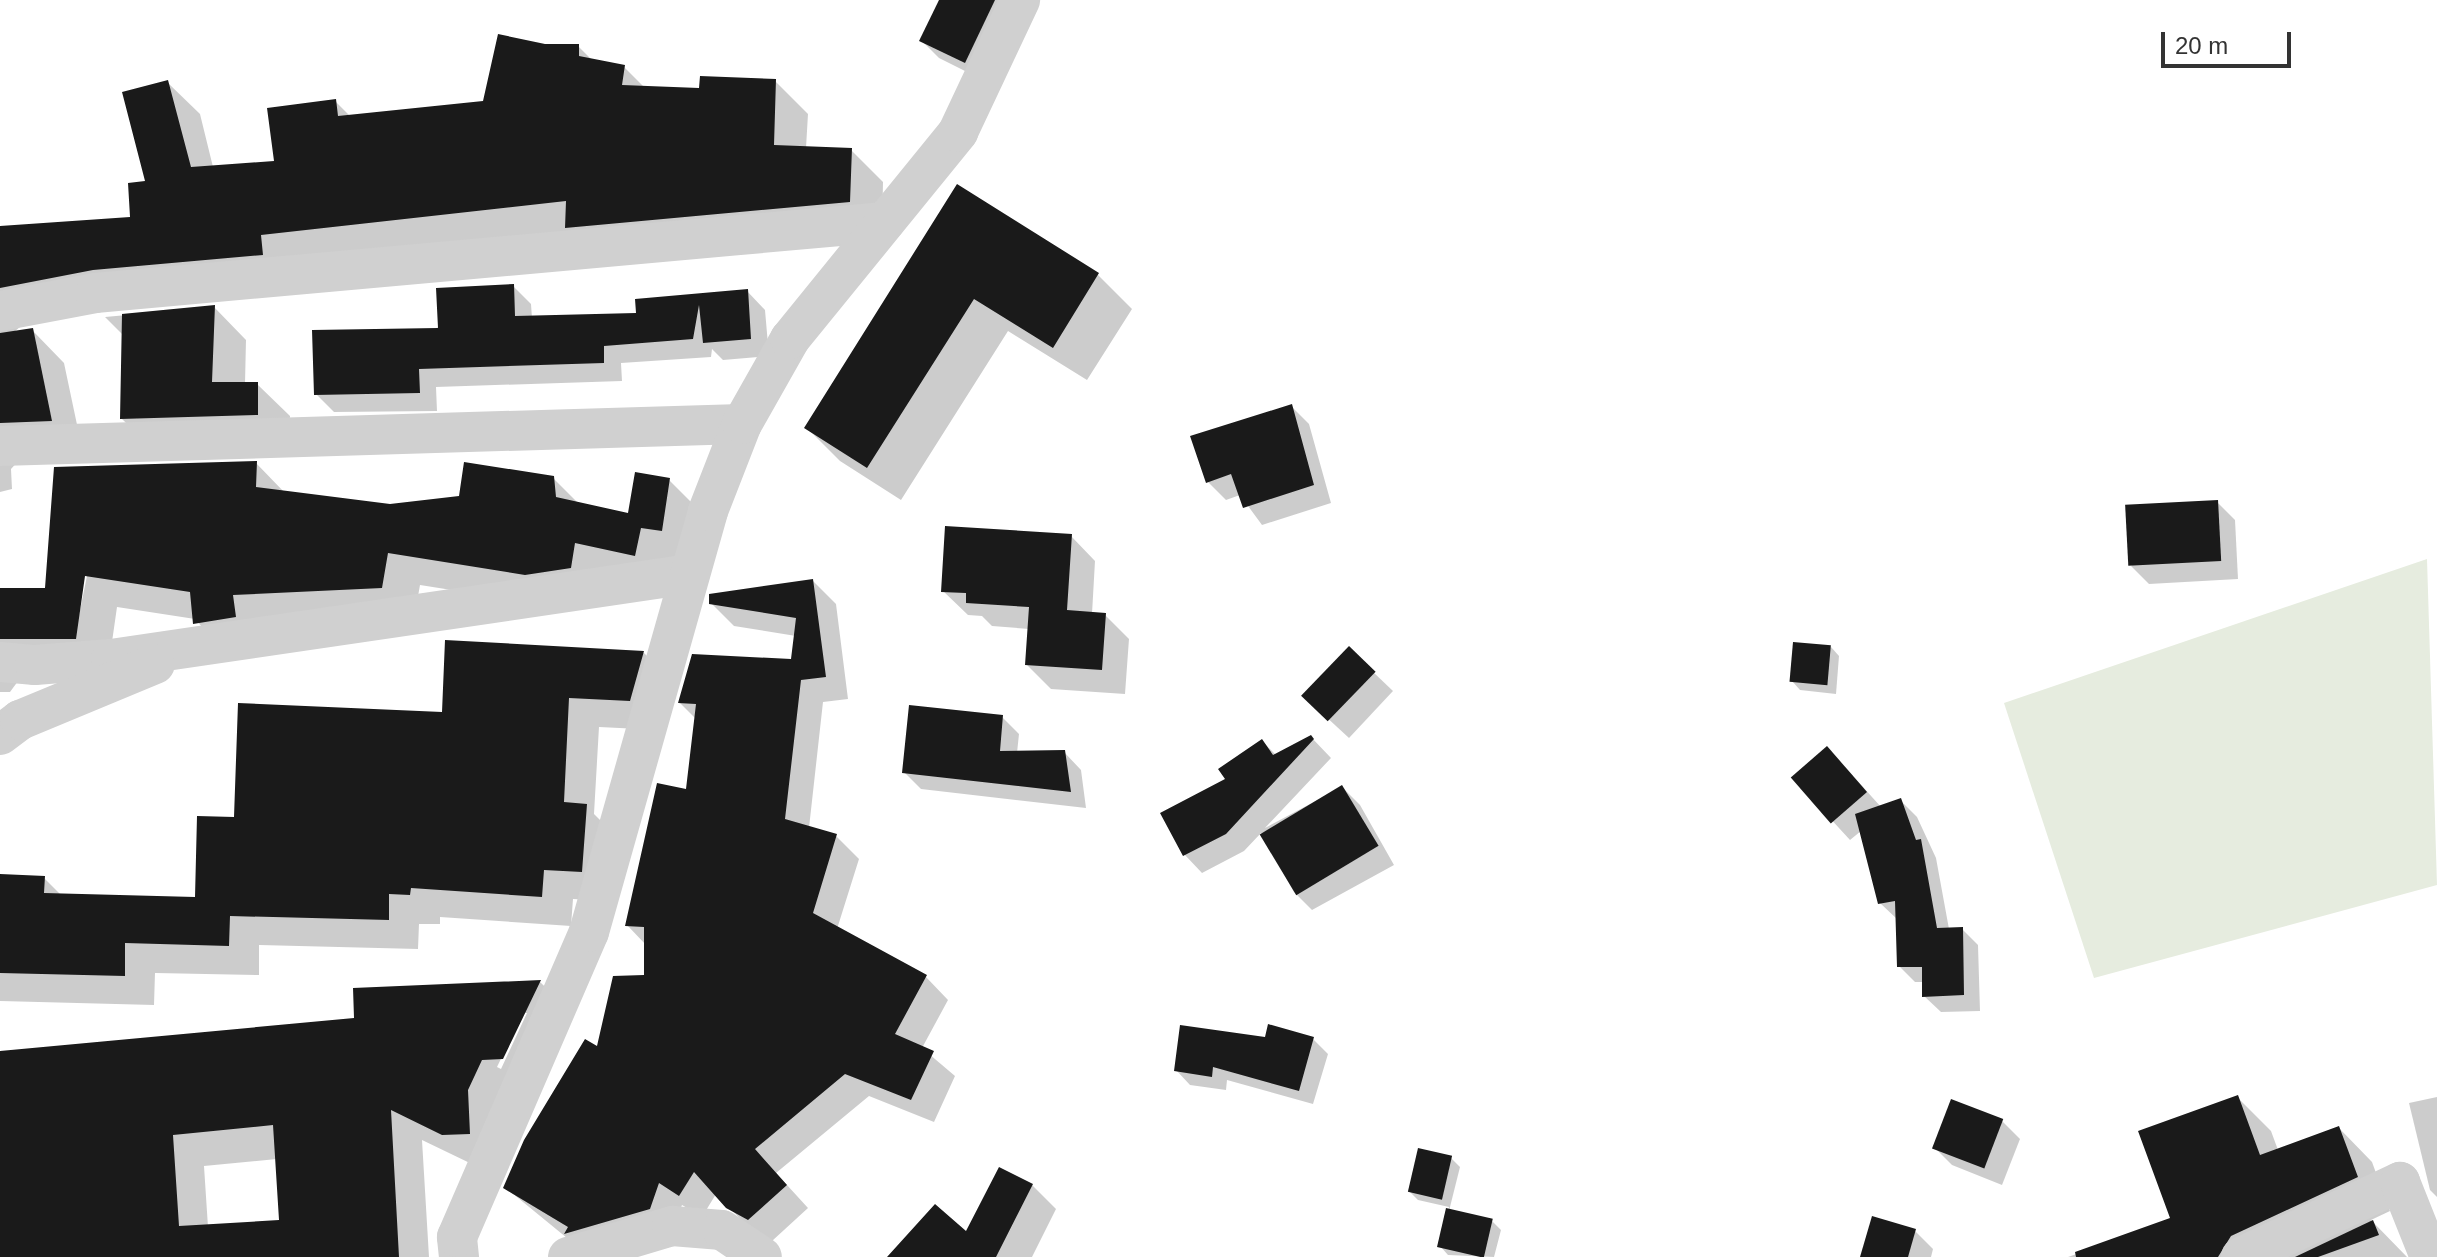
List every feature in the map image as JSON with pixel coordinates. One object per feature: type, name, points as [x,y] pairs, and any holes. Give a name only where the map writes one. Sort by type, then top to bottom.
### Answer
[{"type":"street","points":[[459,1257],[457,1237],[589,932],[690,574],[742,424],[790,339],[958,132],[1020,0]]},
{"type":"street","points":[[0,311],[95,293],[885,222]]},
{"type":"street","points":[[0,446],[742,424]]},
{"type":"street","points":[[0,662],[35,665],[184,650],[690,574]]},
{"type":"street","points":[[0,735],[20,720],[98,691],[184,650]]},
{"type":"street","points":[[2241,1257],[2400,1182],[2430,1257]]},
{"type":"street","points":[[568,1257],[672,1226],[722,1230],[762,1257]]},
{"type":"shaded area","points":[[2427,559],[2437,885],[2094,978],[2004,703]]},
{"type":"building","points":[[939,0],[995,0],[965,63],[919,41]]},
{"type":"building","points":[[498,34],[545,44],[579,44],[579,56],[625,65],[622,85],[699,88],[700,76],[776,79],[774,145],[852,148],[850,202],[565,228],[566,201],[261,235],[263,255],[93,270],[0,288],[0,226],[130,217],[128,183],[145,181],[122,92],[168,80],[191,167],[274,161],[267,108],[336,99],[338,116],[483,101]]},
{"type":"building","points":[[957,184],[1099,273],[1053,348],[974,299],[867,468],[804,428]]},
{"type":"building","points":[[514,284],[515,316],[636,313],[635,299],[748,289],[751,339],[703,343],[699,305],[693,339],[604,346],[604,363],[419,369],[420,393],[314,395],[312,330],[438,328],[436,288]]},
{"type":"building","points":[[215,305],[212,382],[258,382],[258,415],[120,419],[122,314],[101,316]]},
{"type":"building","points":[[33,328],[52,421],[0,423],[0,333]]},
{"type":"building","points":[[1292,404],[1314,485],[1243,508],[1231,474],[1206,483],[1190,436]]},
{"type":"building","points":[[257,461],[256,487],[390,504],[459,496],[464,462],[554,476],[556,497],[628,513],[635,472],[670,478],[662,531],[641,528],[635,556],[575,543],[571,568],[525,575],[388,553],[382,588],[233,595],[236,617],[193,624],[190,592],[85,576],[76,639],[0,639],[0,588],[45,588],[54,467]]},
{"type":"building","points":[[2218,500],[2221,561],[2128,566],[2125,505]]},
{"type":"building","points":[[945,526],[1072,534],[1067,610],[1106,613],[1102,670],[1025,665],[1029,607],[966,603],[966,593],[941,592]]},
{"type":"building","points":[[813,579],[826,677],[801,680],[785,819],[837,834],[813,913],[927,975],[895,1034],[934,1051],[911,1100],[845,1074],[755,1149],[787,1185],[748,1220],[726,1208],[694,1172],[679,1196],[659,1183],[650,1209],[564,1234],[568,1227],[503,1188],[524,1140],[585,1039],[597,1046],[613,976],[644,975],[644,927],[625,926],[657,783],[686,789],[696,704],[678,703],[692,654],[791,659],[796,618],[709,604],[709,594]]},
{"type":"building","points":[[445,640],[644,651],[630,701],[569,698],[564,802],[587,804],[582,872],[544,870],[542,897],[411,888],[410,895],[389,894],[389,920],[230,916],[229,946],[125,943],[125,976],[0,973],[0,874],[45,876],[44,893],[195,897],[197,816],[234,817],[238,703],[442,712]]},
{"type":"building","points":[[1793,642],[1831,645],[1827,685],[1790,682]]},
{"type":"building","points":[[1349,646],[1376,672],[1328,721],[1301,696]]},
{"type":"building","points":[[909,705],[1003,715],[1000,751],[1065,750],[1071,792],[902,773]]},
{"type":"building","points":[[1311,735],[1314,739],[1226,834],[1183,856],[1160,813],[1225,779],[1218,769],[1262,739],[1273,755]]},
{"type":"building","points":[[1827,746],[1867,792],[1831,824],[1791,777]]},
{"type":"building","points":[[1342,785],[1379,846],[1296,895],[1260,834]]},
{"type":"building","points":[[1901,798],[1916,840],[1921,839],[1937,928],[1963,927],[1964,995],[1922,997],[1922,967],[1897,967],[1895,901],[1878,904],[1855,814]]},
{"type":"building","points":[[541,980],[503,1059],[482,1060],[468,1090],[470,1134],[442,1135],[391,1110],[399,1257],[0,1257],[0,1051],[354,1018],[353,988]],"holes":[[[273,1125],[279,1220],[179,1226],[173,1135]]]},
{"type":"building","points":[[1268,1024],[1314,1037],[1299,1091],[1213,1067],[1212,1077],[1174,1071],[1180,1025],[1265,1037]]},
{"type":"building","points":[[2238,1095],[2260,1155],[2339,1126],[2358,1177],[2231,1236],[2218,1257],[2076,1257],[2075,1252],[2170,1218],[2138,1131]]},
{"type":"building","points":[[1951,1099],[2003,1119],[1984,1169],[1932,1148]]},
{"type":"building","points":[[1418,1148],[1452,1156],[1442,1200],[1408,1192]]},
{"type":"building","points":[[999,1167],[1033,1184],[996,1257],[887,1257],[935,1204],[966,1231]]},
{"type":"building","points":[[1446,1208],[1493,1219],[1484,1257],[1437,1247]]},
{"type":"building","points":[[1872,1216],[1916,1229],[1908,1257],[1860,1257]]},
{"type":"building","points":[[2373,1220],[2379,1235],[2318,1257],[2295,1257]]}]
